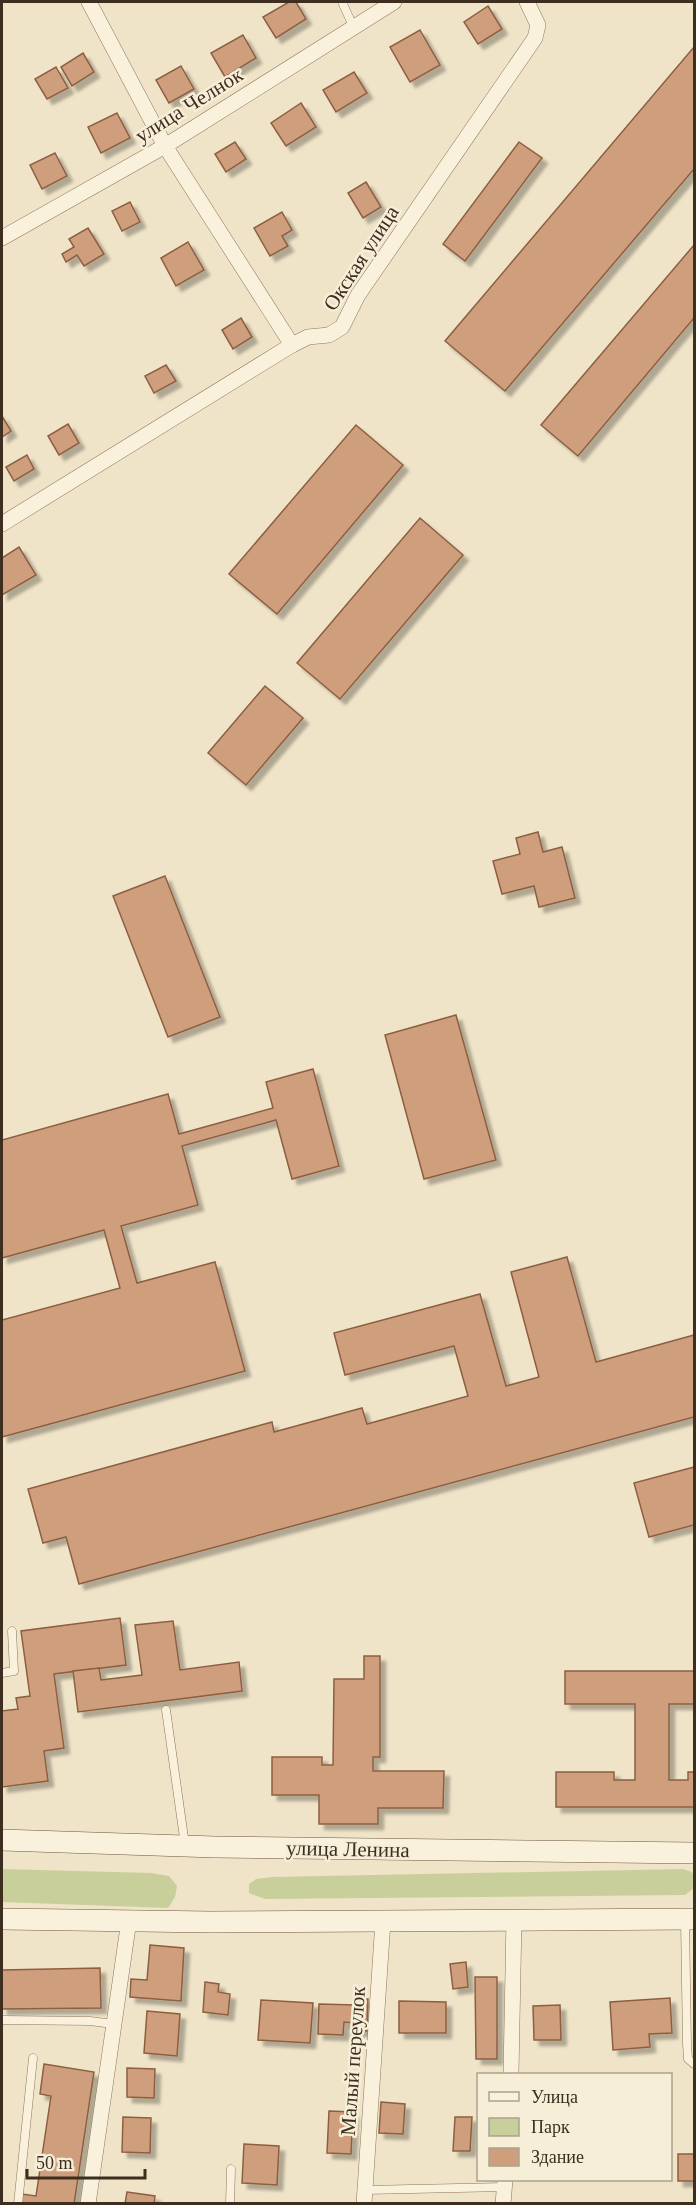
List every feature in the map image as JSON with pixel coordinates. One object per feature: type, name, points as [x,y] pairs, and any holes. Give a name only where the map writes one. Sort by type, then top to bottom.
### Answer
[{"type":"main road","name":"улица Ленина","points":[[2,1840],[185,1846],[694,1853]]},
{"type":"main road","points":[[2,1919],[690,1919]]},
{"type":"street","points":[[89,2],[165,146],[292,345]]},
{"type":"street","name":"улица Челнок","points":[[2,238],[165,146],[394,2]]},
{"type":"street","name":"Окская улица","points":[[2,524],[292,345],[308,337],[329,335],[342,327],[358,295],[535,38],[538,25],[527,2]]},
{"type":"street","points":[[510,2073],[514,1919]]},
{"type":"street","points":[[88,2204],[129,1920]]},
{"type":"street","name":"Малый переулок","points":[[365,2197],[383,1920]]},
{"type":"street","points":[[503,2204],[505,2183]]},
{"type":"lane","points":[[342,2],[353,26]]},
{"type":"lane","points":[[2,1673],[14,1671],[12,1631]]},
{"type":"lane","points":[[166,1710],[185,1846]]},
{"type":"lane","points":[[690,1919],[687,2051],[688,2059],[694,2064]]},
{"type":"lane","points":[[2,2020],[90,2021],[113,2024]]},
{"type":"lane","points":[[18,2204],[33,2058]]},
{"type":"lane","points":[[230,2204],[231,2169]]},
{"type":"lane","points":[[365,2197],[505,2183]]},
{"type":"green space","points":[[2,1869],[151,1873],[169,1876],[177,1886],[175,1897],[168,1908],[2,1902]]},
{"type":"green space","points":[[683,1869],[692,1872],[694,1877],[694,1888],[685,1895],[265,1899],[249,1893],[249,1884],[256,1879],[272,1877]]},
{"type":"building","points":[[289,2],[296,2],[306,19],[276,38],[263,17]]},
{"type":"building","points":[[488,6],[502,29],[478,44],[464,22]]},
{"type":"building","points":[[420,30],[440,65],[410,82],[390,47]]},
{"type":"building","points":[[243,35],[256,58],[225,77],[211,53]]},
{"type":"building","points":[[694,47],[694,169],[505,391],[445,341]]},
{"type":"building","points":[[83,53],[94,72],[72,86],[61,67]]},
{"type":"building","points":[[181,66],[194,89],[169,103],[156,80]]},
{"type":"building","points":[[56,67],[68,88],[47,99],[35,79]]},
{"type":"building","points":[[354,72],[367,93],[336,112],[323,90]]},
{"type":"building","points":[[301,103],[316,127],[286,146],[271,123]]},
{"type":"building","points":[[117,113],[130,138],[101,153],[88,127]]},
{"type":"building","points":[[235,142],[246,159],[226,172],[215,154]]},
{"type":"building","points":[[519,142],[542,158],[465,261],[443,244]]},
{"type":"building","points":[[55,153],[67,176],[42,189],[30,165]]},
{"type":"building","points":[[366,182],[381,207],[363,218],[348,193]]},
{"type":"building","points":[[130,202],[140,222],[122,231],[112,211]]},
{"type":"building","points":[[282,212],[292,230],[282,236],[288,246],[270,256],[254,228]]},
{"type":"building","points":[[88,228],[104,254],[84,266],[77,255],[66,262],[62,254],[74,247],[69,239]]},
{"type":"building","points":[[188,242],[204,270],[176,286],[161,258]]},
{"type":"building","points":[[694,245],[694,318],[578,456],[541,425]]},
{"type":"building","points":[[241,318],[252,337],[233,349],[222,330]]},
{"type":"building","points":[[166,365],[176,381],[154,393],[145,376]]},
{"type":"building","points":[[2,416],[11,431],[2,437]]},
{"type":"building","points":[[68,424],[79,443],[59,455],[48,436]]},
{"type":"building","points":[[356,425],[403,465],[277,614],[229,574]]},
{"type":"building","points":[[27,455],[34,469],[14,481],[6,467]]},
{"type":"building","points":[[420,518],[463,555],[340,699],[297,663]]},
{"type":"building","points":[[19,547],[36,575],[2,595],[2,558]]},
{"type":"building","points":[[265,686],[303,718],[246,785],[208,753]]},
{"type":"building","points":[[538,832],[543,852],[562,847],[575,898],[539,907],[534,886],[502,894],[493,861],[520,854],[516,838]]},
{"type":"building","points":[[165,876],[220,1017],[168,1037],[113,896]]},
{"type":"building","points":[[456,1015],[496,1160],[424,1179],[385,1035]]},
{"type":"building","points":[[313,1069],[339,1166],[292,1179],[276,1120],[182,1146],[198,1205],[121,1226],[137,1283],[215,1262],[245,1371],[2,1437],[2,1320],[120,1288],[104,1230],[2,1258],[2,1140],[168,1094],[179,1134],[273,1108],[266,1082]]},
{"type":"building","points":[[567,1257],[596,1362],[694,1335],[694,1417],[79,1584],[66,1537],[43,1543],[28,1489],[272,1422],[274,1432],[362,1408],[367,1424],[468,1396],[454,1346],[345,1375],[334,1333],[480,1294],[506,1386],[539,1377],[511,1272]]},
{"type":"building","points":[[694,1467],[694,1525],[649,1537],[634,1483]]},
{"type":"building","points":[[120,1618],[126,1665],[54,1674],[64,1748],[44,1751],[48,1781],[2,1787],[2,1711],[18,1709],[16,1698],[30,1696],[21,1631]]},
{"type":"building","points":[[173,1621],[180,1670],[239,1662],[242,1691],[78,1712],[73,1671],[99,1668],[101,1680],[142,1675],[135,1625]]},
{"type":"building","points":[[364,1656],[380,1656],[380,1757],[373,1757],[373,1771],[444,1771],[443,1808],[378,1808],[378,1824],[319,1824],[319,1795],[272,1795],[272,1757],[322,1757],[322,1765],[333,1765],[334,1679],[364,1679]]},
{"type":"building","points":[[565,1671],[694,1671],[694,1704],[669,1704],[669,1780],[688,1780],[688,1772],[694,1772],[694,1807],[556,1807],[556,1772],[614,1772],[614,1780],[635,1780],[635,1704],[565,1704]]},
{"type":"building","points":[[150,1945],[184,1948],[181,2001],[130,1997],[131,1979],[147,1980]]},
{"type":"building","points":[[466,1962],[468,1987],[453,1989],[450,1964]]},
{"type":"building","points":[[100,1968],[101,2008],[2,2009],[2,1970]]},
{"type":"building","points":[[475,1977],[497,1977],[497,2059],[476,2059]]},
{"type":"building","points":[[205,1982],[219,1984],[218,1992],[230,1994],[228,2015],[203,2012]]},
{"type":"building","points":[[670,1998],[672,2033],[649,2034],[650,2047],[613,2050],[610,2002]]},
{"type":"building","points":[[357,1999],[368,1999],[367,2031],[353,2031],[353,2023],[344,2022],[343,2035],[318,2034],[319,2004],[356,2005]]},
{"type":"building","points":[[261,2000],[313,2003],[310,2043],[258,2040]]},
{"type":"building","points":[[399,2001],[446,2002],[446,2033],[399,2033]]},
{"type":"building","points":[[560,2005],[561,2040],[534,2040],[533,2006]]},
{"type":"building","points":[[147,2011],[180,2014],[177,2056],[144,2053]]},
{"type":"building","points":[[44,2064],[94,2072],[74,2204],[20,2204],[22,2194],[36,2196],[51,2096],[40,2094]]},
{"type":"building","points":[[127,2068],[155,2069],[154,2098],[127,2097]]},
{"type":"building","points":[[381,2102],[405,2104],[403,2134],[379,2133]]},
{"type":"building","points":[[329,2111],[353,2112],[351,2154],[327,2153]]},
{"type":"building","points":[[123,2117],[151,2118],[150,2153],[122,2152]]},
{"type":"building","points":[[455,2117],[472,2117],[470,2151],[453,2151]]},
{"type":"building","points":[[244,2144],[279,2146],[277,2185],[242,2183]]},
{"type":"building","points":[[678,2154],[694,2154],[694,2181],[678,2181]]},
{"type":"building","points":[[127,2192],[155,2196],[154,2204],[125,2204]]}]
